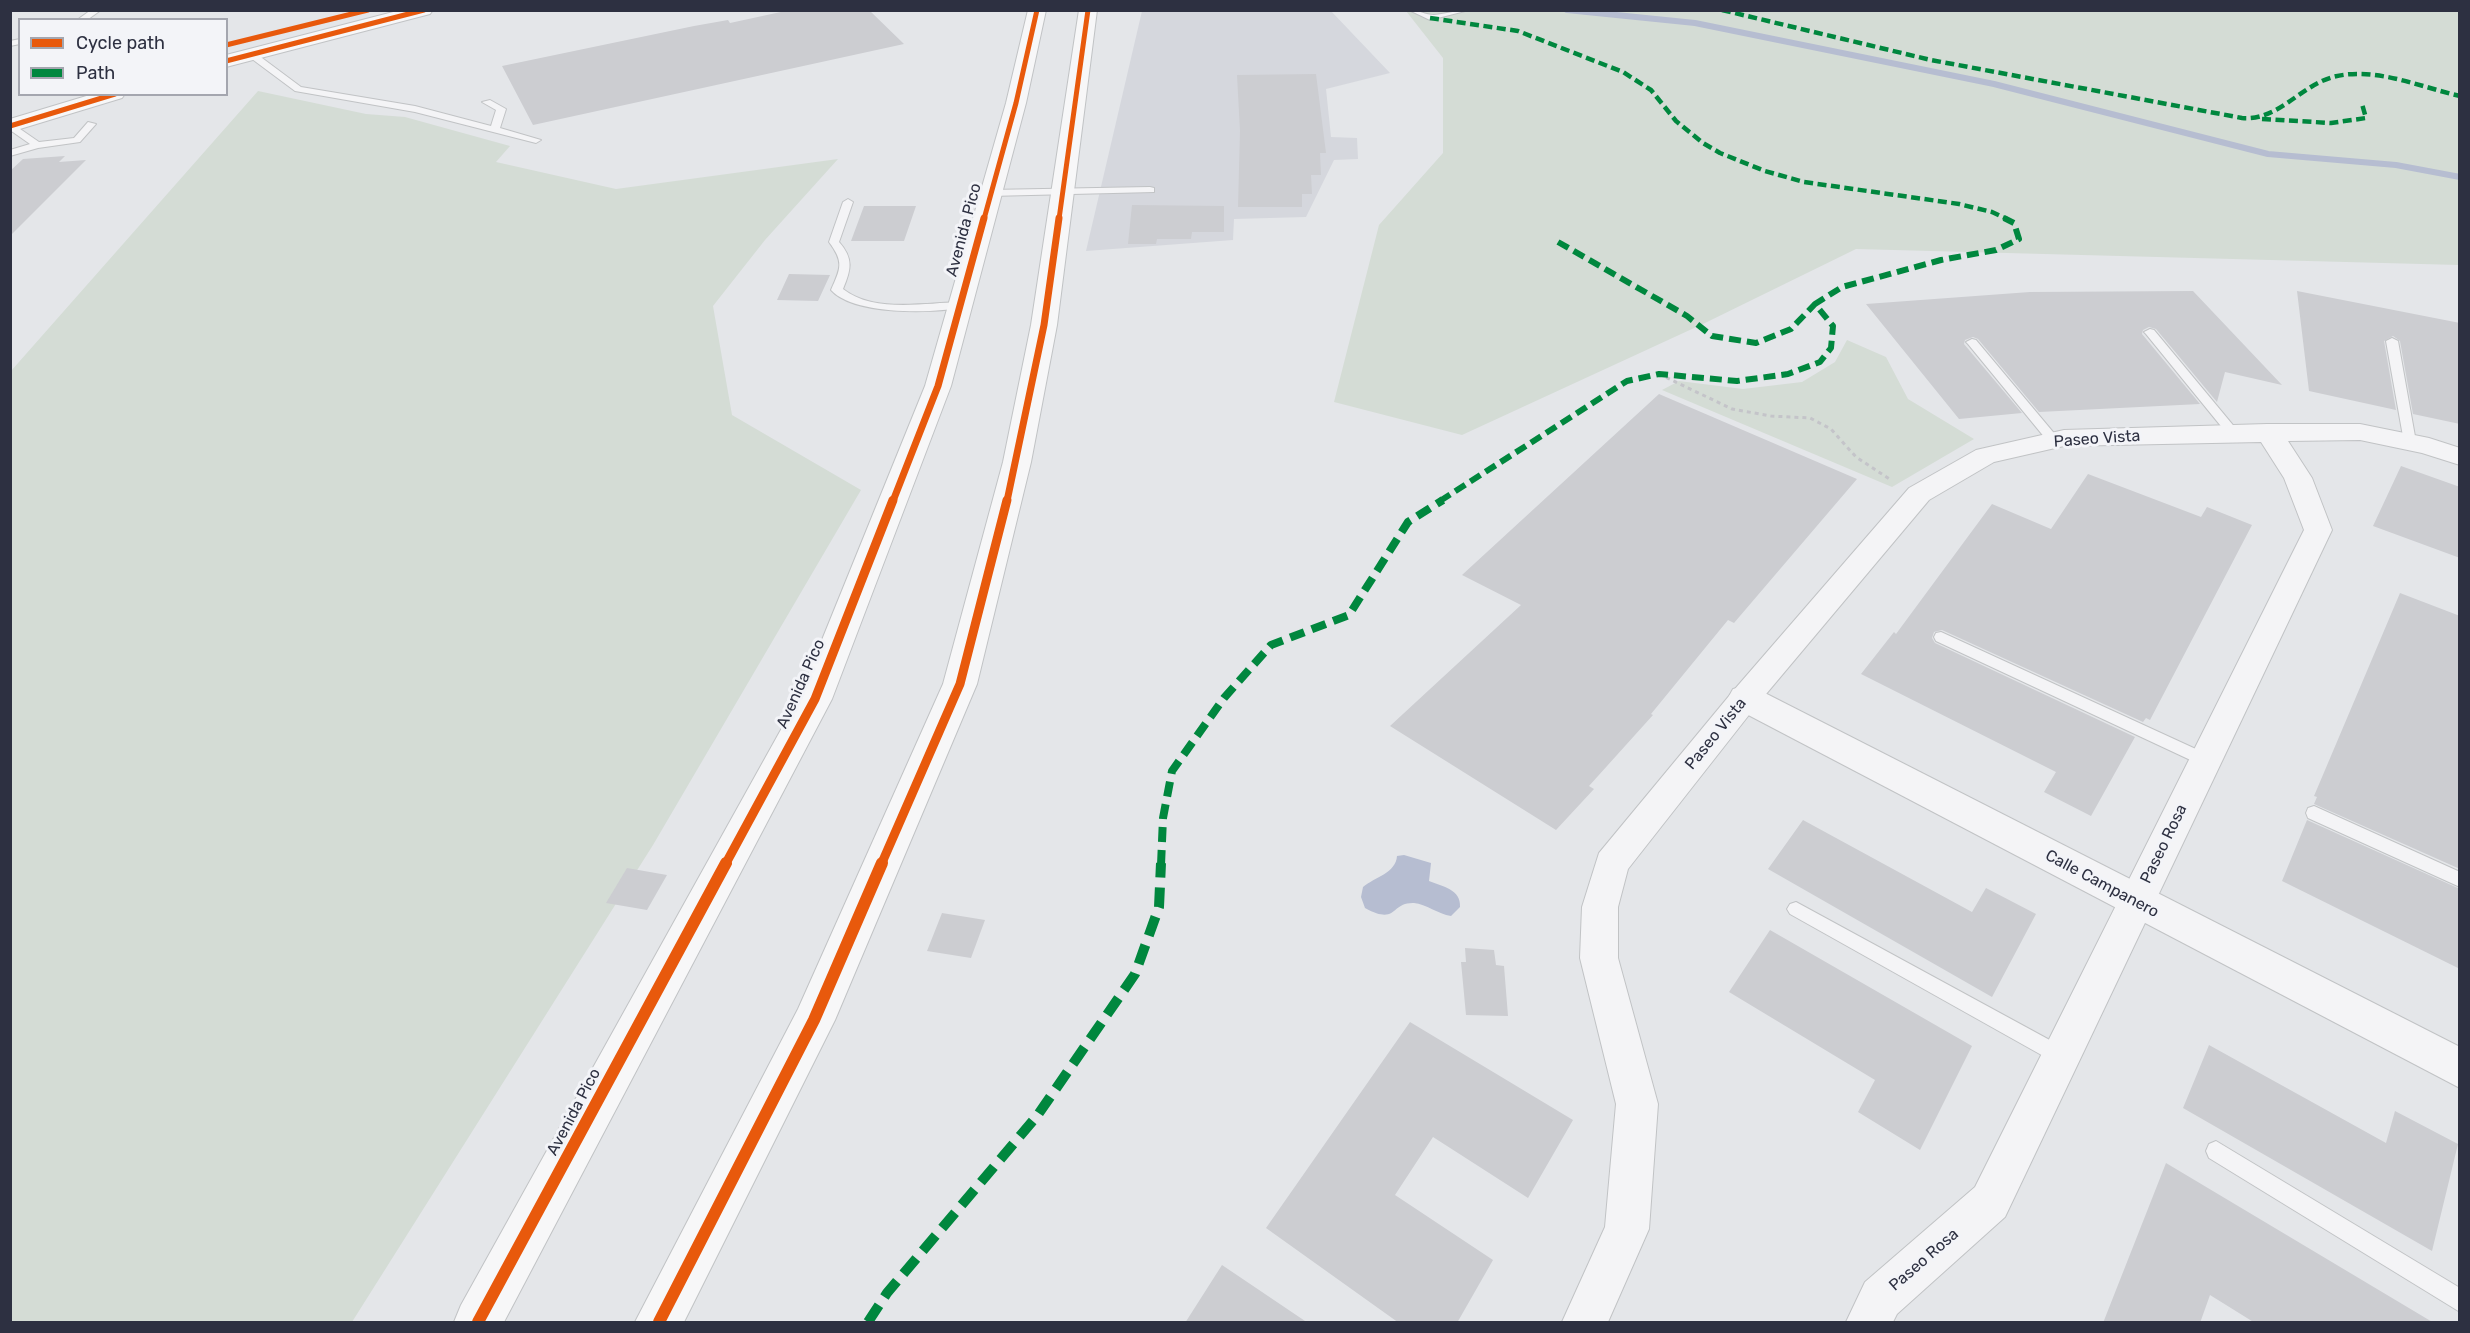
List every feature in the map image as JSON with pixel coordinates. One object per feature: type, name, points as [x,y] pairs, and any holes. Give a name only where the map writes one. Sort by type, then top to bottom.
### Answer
[{"type":"main road","points":[[228,45],[368,10]]},
{"type":"main road","points":[[228,61],[424,10]]},
{"type":"main road","name":"Avenida Pico","points":[[478,1323],[814,699],[938,386],[1016,103],[1037,10]]},
{"type":"main road","points":[[659,1323],[814,1020],[960,684],[1017,462],[1044,325],[1088,10]]},
{"type":"main road","points":[[11,122],[57,96]]},
{"type":"main road","points":[[11,122],[107,96]]},
{"type":"street","name":"Paseo Vista","points":[[1585,1323],[1591,1314],[1627,1229],[1637,1104],[1599,958],[1600,907],[1612,863],[1745,698],[1918,495],[1985,456],[2054,441],[2250,433],[2360,432],[2410,442],[2460,457]]},
{"type":"street","name":"Paseo Rosa","points":[[1869,1323],[1881,1298],[1990,1202],[2318,530],[2310,498],[2287,456],[2250,433]]},
{"type":"street","name":"Calle Campanero","points":[[1745,698],[2460,1069]]},
{"type":"lane","points":[[84,18],[97,10]]},
{"type":"lane","points":[[1413,10],[1430,18],[1465,10]]},
{"type":"lane","points":[[251,54],[298,89],[415,109],[536,140]]},
{"type":"lane","points":[[487,102],[501,109],[495,128]]},
{"type":"lane","points":[[11,122],[37,145]]},
{"type":"lane","points":[[10,153],[37,145],[77,140],[91,124]]},
{"type":"lane","points":[[990,193],[1150,190]]},
{"type":"lane","points":[[848,202],[834,242],[844,254],[847,265],[837,291],[844,299],[874,306],[960,305]]},
{"type":"lane","points":[[2150,332],[2250,433]]},
{"type":"lane","points":[[2392,341],[2410,442]]},
{"type":"lane","points":[[1972,342],[2054,441]]},
{"type":"lane","points":[[1941,637],[2205,760]]},
{"type":"lane","points":[[2314,813],[2460,880]]},
{"type":"lane","points":[[1796,909],[2061,1056]]},
{"type":"lane","points":[[2216,1151],[2460,1301]]},
{"type":"path","points":[[1659,374],[1732,409],[1772,416],[1810,418],[1831,429],[1856,457],[1918,495]]},
{"type":"shaded area","points":[[1142,11],[1331,11],[1390,73],[1326,89],[1331,137],[1357,138],[1358,159],[1334,160],[1306,217],[1234,219],[1233,240],[1086,251]]},
{"type":"shaded area","points":[[1406,11],[2459,11],[2459,265],[1856,249],[1705,323],[1462,435],[1334,402],[1379,225],[1443,153],[1443,58]]},
{"type":"shaded area","points":[[258,91],[366,114],[405,117],[510,146],[496,162],[616,189],[838,159],[765,240],[713,306],[732,415],[861,490],[653,845],[352,1322],[11,1322],[11,371]]},
{"type":"shaded area","points":[[1847,340],[1886,357],[1908,399],[1974,439],[1892,487],[1662,390],[1679,381],[1743,389],[1802,382],[1835,362]]},
{"type":"water","points":[[1404,855],[1431,863],[1429,881],[1458,896],[1460,907],[1451,916],[1414,903],[1406,904],[1383,915],[1365,908],[1361,897],[1363,887],[1389,871],[1396,862],[1397,856]]},
{"type":"building","points":[[790,10],[869,10],[904,44],[533,125],[502,66],[694,26],[728,20],[730,23]]},
{"type":"building","points":[[1316,74],[1326,153],[1320,153],[1321,175],[1311,175],[1312,194],[1302,194],[1302,207],[1238,207],[1240,131],[1237,75]]},
{"type":"building","points":[[65,156],[59,162],[86,160],[10,236],[10,171],[23,159]]},
{"type":"building","points":[[1132,205],[1224,206],[1224,232],[1192,232],[1191,239],[1157,239],[1156,244],[1128,244]]},
{"type":"building","points":[[864,206],[916,206],[904,241],[851,241]]},
{"type":"building","points":[[789,274],[830,275],[818,301],[777,300]]},
{"type":"building","points":[[2193,291],[2282,385],[2225,372],[2217,402],[2156,329],[2149,327],[2143,330],[2142,334],[2200,404],[2039,412],[1978,339],[1973,337],[1965,340],[1964,344],[2022,413],[1959,419],[1866,304],[2030,292]]},
{"type":"building","points":[[2297,291],[2460,323],[2460,424],[2413,414],[2400,341],[2393,336],[2384,341],[2396,410],[2309,391]]},
{"type":"building","points":[[1659,394],[1857,479],[1734,623],[1728,620],[1651,714],[1653,715],[1589,786],[1594,789],[1556,830],[1390,726],[1521,605],[1462,575]]},
{"type":"building","points":[[2401,466],[2460,487],[2460,558],[2373,526]]},
{"type":"building","points":[[2088,474],[2201,517],[2207,507],[2252,525],[2150,720],[2146,718],[2143,722],[1942,630],[1934,632],[1932,638],[1935,643],[2135,737],[2091,816],[2044,792],[2056,772],[1861,674],[1894,632],[1896,634],[1992,504],[2051,529]]},
{"type":"building","points":[[2400,593],[2460,616],[2460,869],[2314,804],[2317,797],[2314,796]]},
{"type":"building","points":[[1803,820],[1972,912],[1986,888],[2036,914],[1992,997],[1768,869]]},
{"type":"building","points":[[2307,820],[2460,889],[2460,969],[2282,881]]},
{"type":"building","points":[[627,868],[667,875],[647,910],[606,903]]},
{"type":"building","points":[[942,913],[985,920],[971,958],[927,951]]},
{"type":"building","points":[[1770,930],[1972,1046],[1920,1150],[1858,1112],[1875,1080],[1729,992]]},
{"type":"building","points":[[1465,948],[1494,950],[1496,965],[1504,966],[1508,1016],[1466,1015],[1461,962],[1466,962]]},
{"type":"building","points":[[1410,1022],[1573,1120],[1528,1198],[1433,1137],[1395,1195],[1493,1260],[1457,1323],[1399,1323],[1266,1228]]},
{"type":"building","points":[[2209,1045],[2386,1143],[2395,1111],[2458,1144],[2432,1251],[2183,1108]]},
{"type":"building","points":[[2166,1163],[2434,1323],[2255,1323],[2210,1295],[2200,1323],[2103,1323]]},
{"type":"building","points":[[1222,1265],[1308,1323],[1185,1323]]},
{"type":"waterway","points":[[1567,10],[1695,23],[1994,84],[2268,154],[2396,165],[2460,177]]},
{"type":"marked path","points":[[1722,10],[1931,60],[2242,118],[2253,119],[2267,115],[2324,80],[2349,75],[2397,80],[2460,96]]},
{"type":"marked path","points":[[868,1322],[887,1293],[1037,1116],[1135,974],[1159,907],[1163,818],[1172,771],[1224,698],[1271,645],[1349,615],[1408,522],[1627,381],[1659,374],[1737,381],[1788,374],[1820,362],[1831,348],[1833,326],[1815,304],[1842,287],[1941,260],[1996,250],[2019,239],[2014,223],[1992,212],[1959,204],[1804,182],[1765,171],[1720,153],[1703,143],[1676,121],[1651,90],[1623,72],[1518,31],[1430,18]]},
{"type":"marked path","points":[[2262,119],[2331,123],[2366,118],[2362,104]]},
{"type":"marked path","points":[[1558,242],[1687,316],[1712,336],[1756,343],[1791,329],[1815,304]]},
{"type":"cycle path","points":[[228,45],[368,10]]},
{"type":"cycle path","points":[[228,60],[424,10]]},
{"type":"cycle path","points":[[478,1322],[815,699],[938,386],[1016,103],[1037,10]]},
{"type":"cycle path","points":[[659,1322],[814,1020],[960,684],[1017,462],[1044,325],[1088,10]]},
{"type":"cycle path","points":[[10,126],[108,96]]}]
